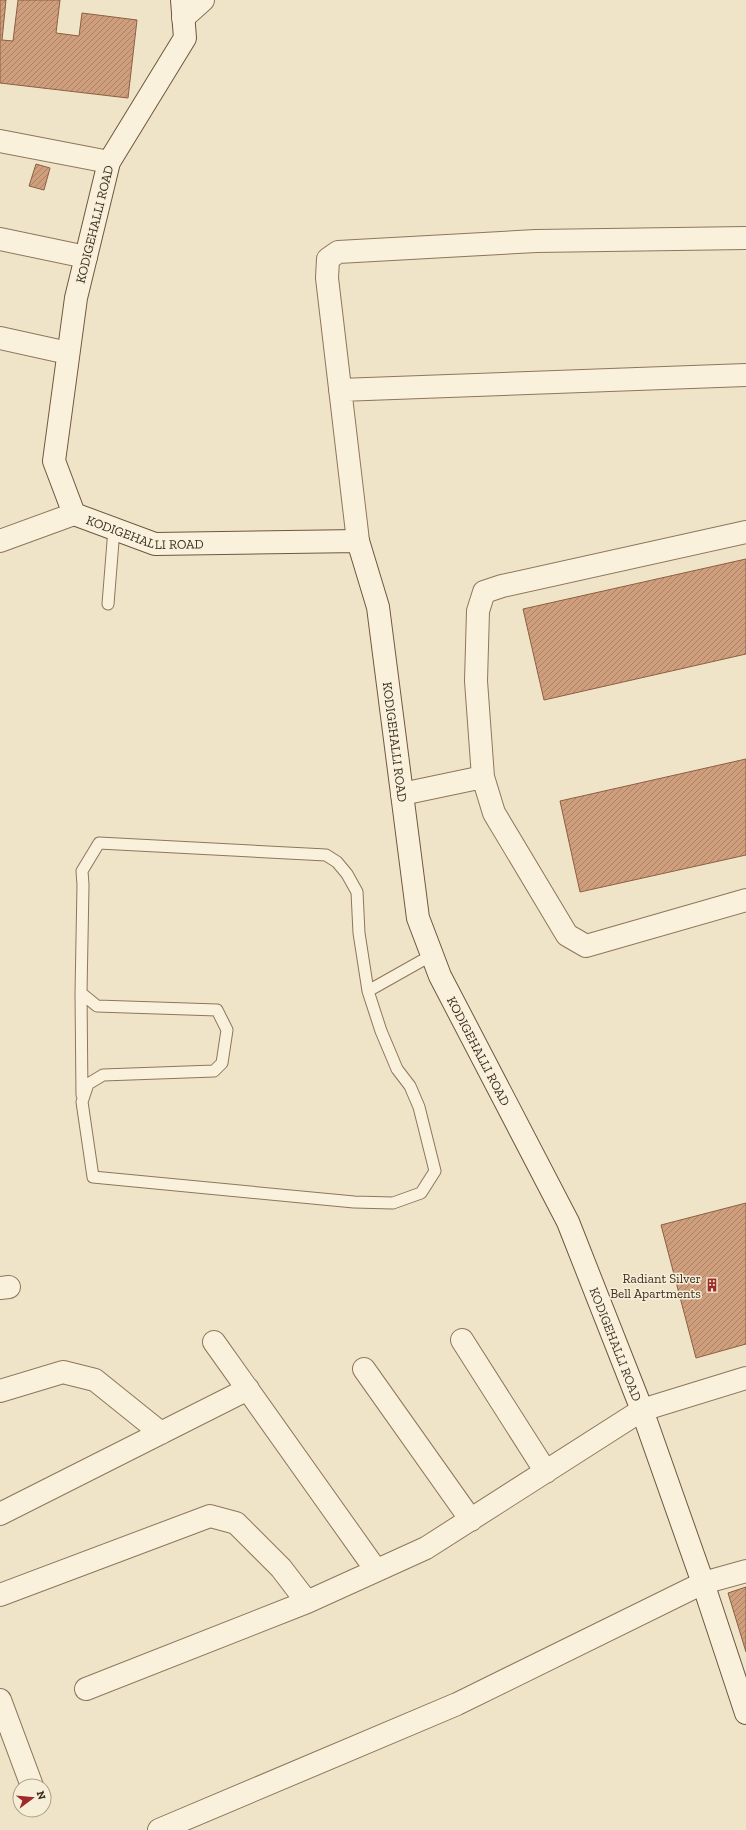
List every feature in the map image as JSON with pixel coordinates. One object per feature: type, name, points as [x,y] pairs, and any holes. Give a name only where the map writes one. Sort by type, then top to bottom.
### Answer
[{"type":"street","points":[[183,9],[203,0]]},
{"type":"street","name":"KODIGEHALLI ROAD","points":[[183,9],[185,38],[109,162],[76,298],[54,461],[74,514],[155,544],[358,541],[378,607],[418,918],[440,976],[568,1222],[642,1410],[703,1583],[746,1714]]},
{"type":"street","points":[[0,141],[109,162]]},
{"type":"street","points":[[358,541],[327,278],[328,259],[338,252],[536,241],[746,238]]},
{"type":"street","points":[[0,239],[86,257]]},
{"type":"street","points":[[0,338],[68,353]]},
{"type":"street","points":[[340,390],[746,375]]},
{"type":"street","points":[[0,542],[74,514]]},
{"type":"street","points":[[746,532],[502,586],[484,592],[478,611],[476,681],[483,777],[494,813],[567,935],[586,946],[746,900]]},
{"type":"street","points":[[402,794],[483,777]]},
{"type":"street","points":[[462,1340],[546,1472]]},
{"type":"street","points":[[214,1342],[376,1570]]},
{"type":"street","points":[[364,1369],[471,1520]]},
{"type":"street","points":[[0,1391],[63,1372],[95,1380],[161,1433]]},
{"type":"street","points":[[86,1689],[307,1602],[426,1548],[642,1410],[746,1378]]},
{"type":"street","points":[[0,1514],[248,1389]]},
{"type":"street","points":[[0,1595],[210,1516],[236,1523],[281,1568],[307,1602]]},
{"type":"street","points":[[159,1830],[457,1704],[703,1583],[746,1571]]},
{"type":"street","points":[[0,1700],[29,1778]]},
{"type":"lane","points":[[108,604],[114,530]]},
{"type":"lane","points":[[99,843],[326,855],[337,862],[347,874],[357,892],[359,933],[368,991],[381,1031],[397,1069],[410,1086],[419,1107],[435,1171],[421,1193],[393,1203],[354,1202],[93,1177],[82,1102],[81,993],[84,885],[82,871],[99,843]]},
{"type":"lane","points":[[368,991],[432,955]]},
{"type":"lane","points":[[81,993],[97,1006],[217,1010],[227,1030],[222,1063],[214,1071],[103,1075],[88,1084],[82,1102]]},
{"type":"building","points":[[0,0],[6,0],[2,40],[13,41],[18,0],[60,0],[56,33],[79,36],[82,13],[137,20],[128,98],[0,83]]},
{"type":"building","points":[[36,164],[50,168],[44,190],[29,186]]},
{"type":"building","points":[[746,559],[746,654],[544,700],[523,609]]},
{"type":"building","points":[[746,759],[746,855],[580,892],[560,801]]},
{"type":"building","name":"Radiant Silver Bell Apartments","points":[[746,1203],[746,1344],[696,1358],[661,1225]]},
{"type":"building","points":[[746,1587],[746,1652],[728,1593]]},
{"type":"place","name":"Radiant Silver Bell Apartments","points":[[712,1285]]}]
